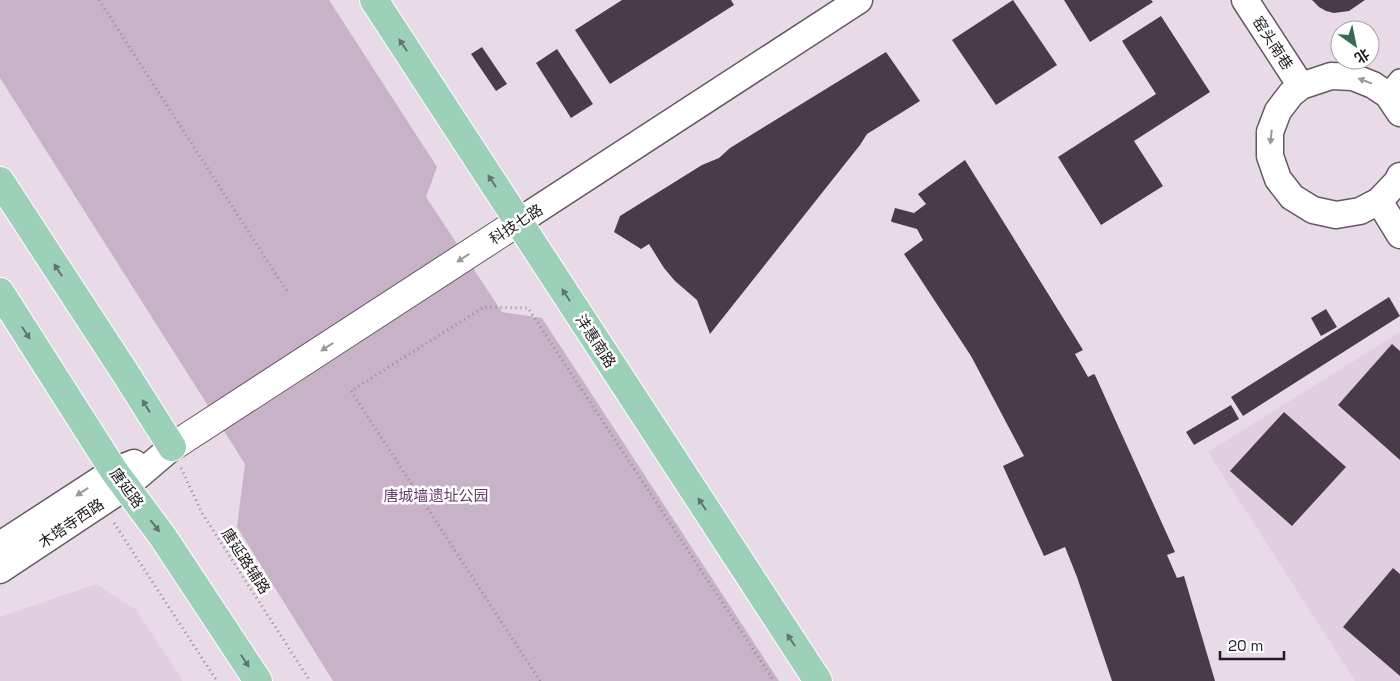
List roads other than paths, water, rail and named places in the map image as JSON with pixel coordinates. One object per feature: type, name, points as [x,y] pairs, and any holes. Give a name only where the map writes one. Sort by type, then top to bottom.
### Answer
[{"type":"main road","name":"沣惠南路","points":[[374,0],[818,681]]},
{"type":"main road","points":[[0,181],[172,448]]},
{"type":"main road","name":"科技七路","points":[[172,448],[518,222]]},
{"type":"main road","name":"唐延路","points":[[0,292],[120,479],[163,537],[258,681]]},
{"type":"street","name":"科技七路","points":[[518,222],[859,0]]},
{"type":"street","name":"窑头南巷","points":[[1245,0],[1301,86]]},
{"type":"street","points":[[1396,96],[1353,77],[1331,76],[1301,86],[1291,94],[1278,111],[1270,132],[1270,156],[1278,179],[1292,197],[1313,210],[1336,214],[1360,211],[1379,202],[1400,176]]},
{"type":"street","points":[[1379,202],[1400,235]]},
{"type":"street","name":"木塔寺西路","points":[[0,545],[172,448]]},
{"type":"street","name":"木塔寺西路","points":[[0,570],[101,503],[120,479]]},
{"type":"park label","name":"唐城墙遗址公园","points":[[436,495]]}]
